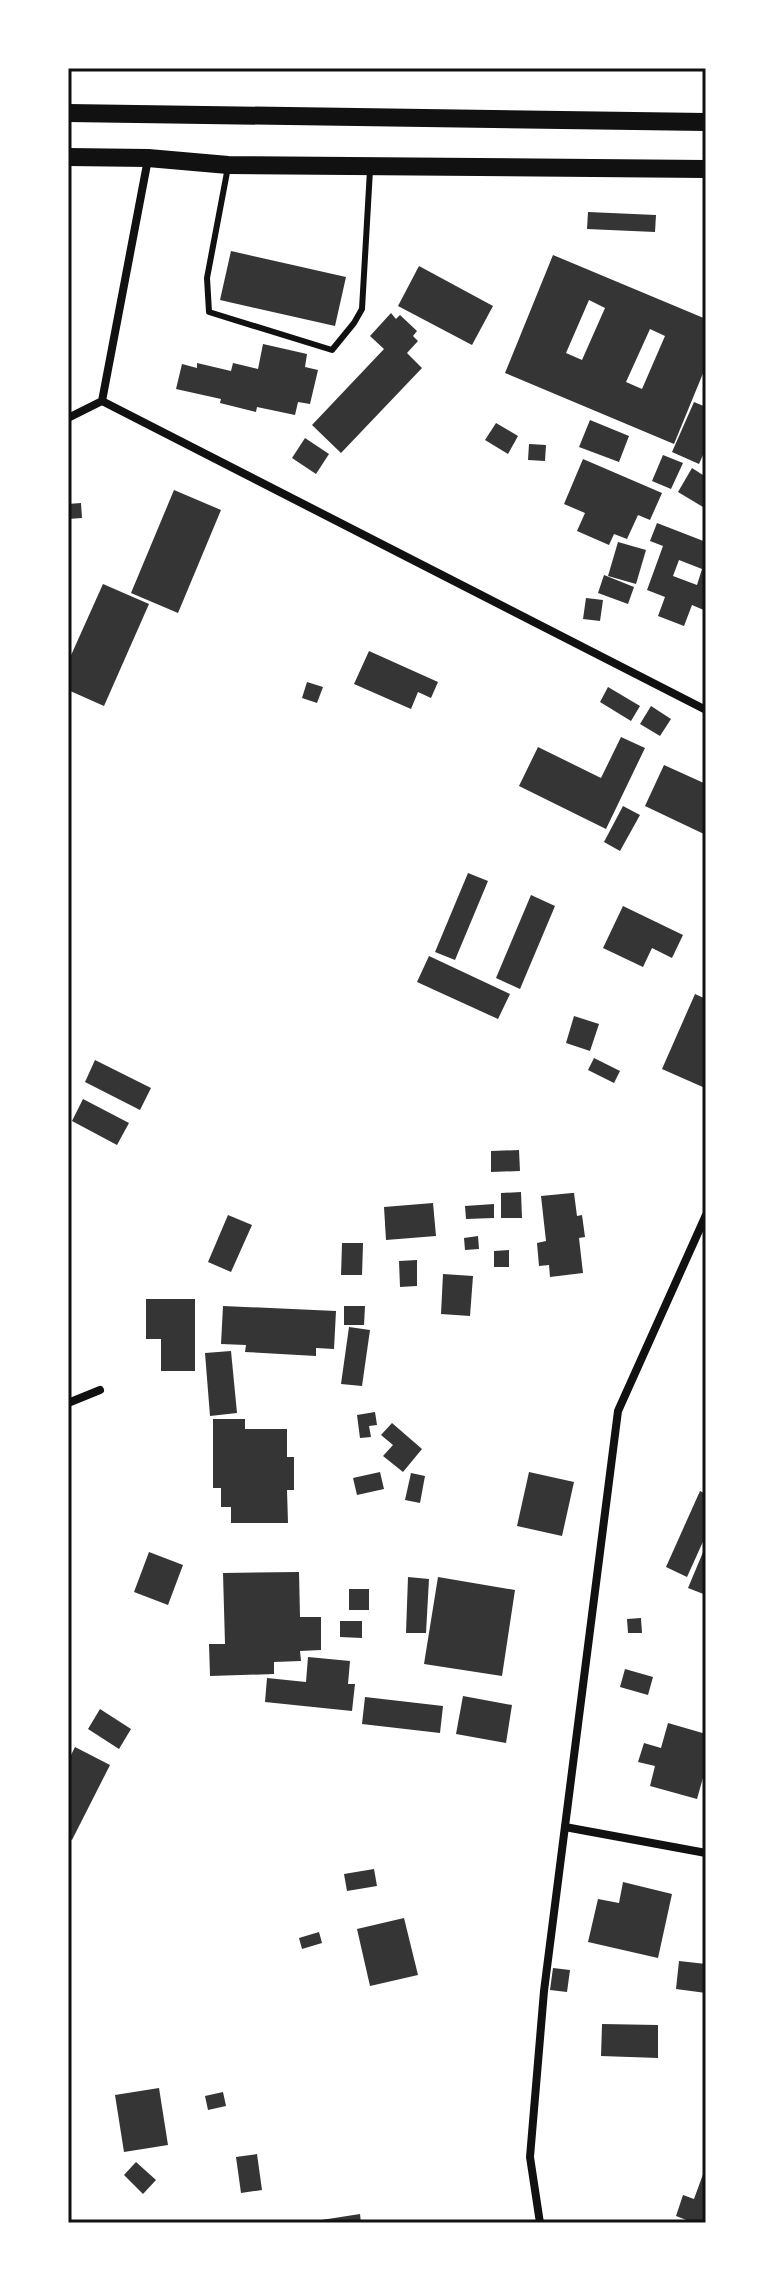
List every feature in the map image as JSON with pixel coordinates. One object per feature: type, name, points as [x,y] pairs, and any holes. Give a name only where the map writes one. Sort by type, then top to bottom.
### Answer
[{"type":"main road","points":[[68,113],[706,122]]},
{"type":"main road","points":[[68,157],[148,158],[228,165],[706,169]]},
{"type":"street","points":[[102,401],[148,158]]},
{"type":"street","points":[[68,418],[102,401]]},
{"type":"street","points":[[102,401],[706,710]]},
{"type":"street","points":[[540,2223],[530,2157],[544,1991],[618,1411],[706,1215]]},
{"type":"street","points":[[68,1403],[100,1390]]},
{"type":"street","points":[[565,1827],[706,1853]]},
{"type":"lane","points":[[228,165],[207,278],[209,312],[332,350],[362,309],[370,167]]},
{"type":"building","points":[[588,212],[656,215],[655,232],[587,229]]},
{"type":"building","points":[[231,251],[346,277],[335,326],[220,300]]},
{"type":"building","points":[[553,255],[706,319],[706,366],[674,444],[505,373]],"holes":[[[589,300],[605,308],[582,360],[566,353]],[[650,329],[665,336],[642,389],[626,382]]]},
{"type":"building","points":[[419,266],[493,306],[472,345],[398,306]]},
{"type":"building","points":[[391,313],[396,319],[400,315],[417,331],[413,336],[418,341],[407,353],[422,368],[341,453],[312,425],[384,349],[370,336]]},
{"type":"building","points":[[263,344],[307,354],[305,367],[318,370],[310,404],[298,402],[295,415],[257,407],[256,412],[220,403],[221,399],[176,389],[182,364],[197,368],[197,363],[231,371],[233,363],[258,369]]},
{"type":"building","points":[[694,402],[706,407],[706,448],[699,464],[672,452]]},
{"type":"building","points":[[590,420],[629,436],[619,462],[579,447]]},
{"type":"building","points":[[496,423],[518,436],[508,454],[485,440]]},
{"type":"building","points":[[305,438],[329,454],[316,474],[292,458]]},
{"type":"building","points":[[529,444],[546,445],[545,461],[528,460]]},
{"type":"building","points":[[663,455],[683,463],[671,489],[652,481]]},
{"type":"building","points":[[583,459],[662,493],[650,520],[638,515],[627,539],[614,534],[609,545],[577,531],[585,513],[564,504]]},
{"type":"building","points":[[692,468],[706,477],[706,503],[703,507],[678,492]]},
{"type":"building","points":[[174,490],[221,510],[178,613],[131,593]]},
{"type":"building","points":[[81,503],[82,518],[68,519],[68,504]]},
{"type":"building","points":[[657,523],[706,542],[706,611],[692,605],[684,626],[658,616],[665,597],[647,590],[663,546],[650,541]],"holes":[[[679,560],[702,569],[697,585],[673,576]]]},
{"type":"building","points":[[618,542],[646,550],[636,584],[608,576]]},
{"type":"building","points":[[604,575],[634,587],[628,604],[598,593]]},
{"type":"building","points":[[103,584],[149,604],[104,706],[68,690],[68,662]]},
{"type":"building","points":[[586,598],[603,600],[600,621],[583,619]]},
{"type":"building","points":[[369,651],[438,682],[431,698],[418,692],[411,709],[354,684]]},
{"type":"building","points":[[307,682],[323,687],[317,703],[302,698]]},
{"type":"building","points":[[608,687],[640,706],[631,721],[600,702]]},
{"type":"building","points":[[651,706],[671,719],[660,736],[640,724]]},
{"type":"building","points":[[621,737],[645,748],[606,829],[519,786],[538,747],[601,778]]},
{"type":"building","points":[[664,765],[706,784],[706,835],[645,806]]},
{"type":"building","points":[[623,806],[640,815],[620,851],[604,842]]},
{"type":"building","points":[[468,873],[488,881],[455,960],[435,952]]},
{"type":"building","points":[[531,895],[555,906],[520,989],[496,978]]},
{"type":"building","points":[[623,906],[683,935],[672,958],[652,948],[643,967],[603,948]]},
{"type":"building","points":[[429,956],[510,994],[498,1019],[417,982]]},
{"type":"building","points":[[695,994],[706,999],[705,1088],[662,1069]]},
{"type":"building","points":[[574,1016],[599,1024],[590,1051],[566,1043]]},
{"type":"building","points":[[594,1058],[620,1071],[614,1083],[588,1070]]},
{"type":"building","points":[[95,1060],[151,1088],[140,1110],[85,1082]]},
{"type":"building","points":[[83,1099],[129,1123],[117,1145],[72,1121]]},
{"type":"building","points":[[519,1150],[520,1171],[491,1172],[491,1151]]},
{"type":"building","points":[[521,1192],[522,1218],[501,1218],[501,1193]]},
{"type":"building","points":[[574,1193],[577,1216],[582,1215],[585,1237],[579,1238],[583,1273],[550,1277],[549,1265],[539,1266],[537,1243],[546,1241],[541,1196]]},
{"type":"building","points":[[433,1203],[436,1236],[386,1240],[384,1207]]},
{"type":"building","points":[[494,1204],[494,1218],[466,1219],[465,1206]]},
{"type":"building","points":[[228,1215],[252,1225],[231,1272],[208,1262]]},
{"type":"building","points":[[478,1236],[479,1249],[465,1250],[464,1238]]},
{"type":"building","points":[[342,1243],[363,1243],[362,1275],[341,1275]]},
{"type":"building","points":[[509,1250],[509,1267],[494,1267],[494,1251]]},
{"type":"building","points":[[417,1260],[417,1286],[400,1287],[399,1261]]},
{"type":"building","points":[[443,1274],[473,1276],[470,1316],[441,1314]]},
{"type":"building","points":[[146,1299],[195,1299],[195,1371],[161,1371],[161,1339],[146,1339]]},
{"type":"building","points":[[223,1306],[336,1311],[334,1349],[316,1348],[316,1356],[245,1352],[246,1345],[221,1344]]},
{"type":"building","points":[[344,1306],[365,1306],[364,1325],[344,1325]]},
{"type":"building","points":[[349,1327],[370,1330],[362,1386],[341,1384]]},
{"type":"building","points":[[231,1351],[237,1413],[210,1416],[205,1353]]},
{"type":"building","points":[[375,1412],[377,1425],[369,1426],[371,1437],[360,1438],[357,1415]]},
{"type":"building","points":[[213,1419],[245,1419],[245,1429],[287,1429],[287,1457],[294,1457],[294,1490],[287,1490],[288,1523],[231,1523],[231,1507],[221,1507],[221,1488],[213,1488]]},
{"type":"building","points":[[392,1423],[422,1449],[403,1472],[383,1456],[393,1445],[381,1435]]},
{"type":"building","points":[[380,1472],[384,1489],[357,1495],[353,1478]]},
{"type":"building","points":[[529,1472],[574,1482],[562,1536],[517,1526]]},
{"type":"building","points":[[411,1473],[425,1476],[420,1503],[405,1500]]},
{"type":"building","points":[[700,1491],[706,1494],[706,1535],[687,1577],[666,1567]]},
{"type":"building","points":[[706,1545],[706,1595],[688,1588]]},
{"type":"building","points":[[149,1552],[183,1565],[168,1605],[134,1592]]},
{"type":"building","points":[[299,1572],[300,1617],[321,1617],[321,1650],[300,1651],[301,1661],[274,1662],[274,1674],[210,1676],[209,1644],[225,1644],[223,1573]]},
{"type":"building","points":[[408,1577],[429,1579],[426,1633],[406,1633]]},
{"type":"building","points":[[438,1577],[515,1590],[502,1676],[424,1664]]},
{"type":"building","points":[[349,1589],[369,1589],[369,1610],[349,1610]]},
{"type":"building","points":[[641,1618],[642,1633],[628,1633],[627,1619]]},
{"type":"building","points":[[340,1621],[362,1621],[362,1638],[340,1637]]},
{"type":"building","points":[[308,1657],[350,1661],[348,1684],[355,1684],[352,1711],[265,1702],[267,1678],[306,1682]]},
{"type":"building","points":[[625,1669],[653,1677],[648,1695],[620,1687]]},
{"type":"building","points":[[463,1696],[512,1705],[506,1743],[456,1734]]},
{"type":"building","points":[[365,1697],[443,1706],[440,1733],[362,1724]]},
{"type":"building","points":[[100,1709],[131,1729],[119,1749],[88,1729]]},
{"type":"building","points":[[668,1723],[706,1734],[706,1767],[697,1799],[650,1786],[655,1766],[638,1762],[644,1743],[661,1748]]},
{"type":"building","points":[[75,1747],[110,1765],[72,1840],[68,1838],[68,1761]]},
{"type":"building","points":[[374,1869],[377,1886],[347,1891],[344,1874]]},
{"type":"building","points":[[623,1882],[672,1894],[658,1958],[588,1942],[598,1899],[619,1903]]},
{"type":"building","points":[[404,1918],[418,1975],[370,1986],[357,1929]]},
{"type":"building","points":[[319,1932],[322,1943],[302,1949],[299,1938]]},
{"type":"building","points":[[679,1961],[706,1964],[706,1993],[676,1989]]},
{"type":"building","points":[[553,1968],[570,1970],[567,1992],[550,1990]]},
{"type":"building","points":[[602,2024],[658,2025],[658,2058],[601,2056]]},
{"type":"building","points":[[159,2088],[168,2145],[124,2152],[115,2095]]},
{"type":"building","points":[[223,2092],[226,2106],[208,2110],[205,2096]]},
{"type":"building","points":[[257,2154],[262,2190],[241,2193],[236,2157]]},
{"type":"building","points":[[136,2162],[156,2180],[143,2194],[124,2175]]},
{"type":"building","points":[[706,2166],[706,2223],[688,2223],[676,2216],[683,2195],[694,2199]]},
{"type":"building","points":[[360,2214],[361,2223],[315,2223],[315,2221]]}]
